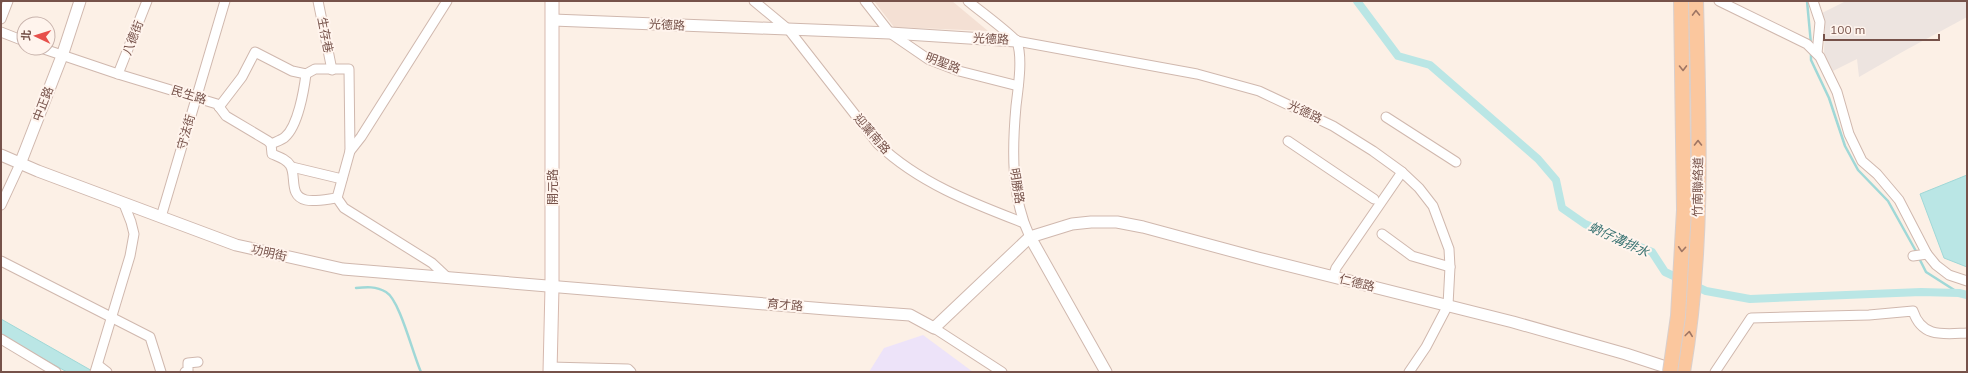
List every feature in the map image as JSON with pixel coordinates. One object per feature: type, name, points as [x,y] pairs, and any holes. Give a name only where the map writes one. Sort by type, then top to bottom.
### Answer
[{"type":"main road","name":"開元路","points":[[550,370],[552,287],[552,1]]},
{"type":"main road","name":"竹南聯絡道","points":[[1670,372],[1691,210],[1681,1]]},
{"type":"main road","name":"竹南聯絡道","points":[[1682,372],[1690,334],[1691,210],[1696,1]]},
{"type":"street","points":[[1,19],[8,1]]},
{"type":"street","name":"中正路","points":[[1,205],[20,164],[62,56],[80,1]]},
{"type":"street","name":"八德街","points":[[118,74],[147,1]]},
{"type":"street","name":"守法街","points":[[161,217],[225,1]]},
{"type":"street","name":"生存巷","points":[[318,1],[332,70]]},
{"type":"street","points":[[350,151],[369,125],[447,1]]},
{"type":"street","name":"迎薰南路","points":[[754,1],[789,30],[878,144],[890,156],[923,178],[959,197],[1024,223]]},
{"type":"street","name":"明聖路","points":[[865,1],[890,33],[928,59],[959,71],[1018,86]]},
{"type":"street","points":[[968,1],[1016,41]]},
{"type":"street","points":[[1719,1],[1813,49],[1820,57],[1837,92],[1849,134],[1862,161],[1877,174],[1899,200],[1927,254],[1936,265],[1949,275],[1967,281]]},
{"type":"street","points":[[1813,1],[1820,22],[1813,49]]},
{"type":"street","name":"光德路","points":[[553,20],[890,33],[1016,41],[1197,74],[1259,91],[1333,126],[1373,150],[1402,172],[1419,188],[1433,206],[1449,249],[1450,267],[1448,305]]},
{"type":"street","points":[[1,32],[16,38]]},
{"type":"street","name":"明勝路","points":[[1016,41],[1019,52],[1013,148],[1018,198],[1024,223],[1100,369]]},
{"type":"street","points":[[219,107],[242,77],[255,52],[292,71],[306,74],[315,69],[349,69],[350,151],[337,198],[344,208],[432,263],[448,278]]},
{"type":"street","name":"民生路","points":[[56,54],[217,104],[226,116],[271,144],[272,154],[286,160],[292,167]]},
{"type":"street","points":[[271,144],[285,137],[291,128],[302,100],[306,74]]},
{"type":"street","points":[[1386,117],[1456,162]]},
{"type":"street","points":[[1288,141],[1374,199]]},
{"type":"street","name":"功明街","points":[[1,154],[20,164],[236,245],[343,269],[552,287]]},
{"type":"street","points":[[337,198],[306,200],[300,198],[294,190],[292,167],[342,179]]},
{"type":"street","points":[[1333,277],[1336,268],[1402,172]]},
{"type":"street","points":[[107,372],[97,368],[130,256],[134,234],[124,204]]},
{"type":"street","name":"仁德路","points":[[1030,237],[1072,224],[1091,222],[1117,222],[1143,227],[1333,277],[1448,305],[1626,354],[1682,372]]},
{"type":"street","points":[[1382,234],[1412,256],[1450,267]]},
{"type":"street","points":[[934,328],[1030,237]]},
{"type":"street","points":[[1913,256],[1927,254]]},
{"type":"street","points":[[1,261],[112,319],[150,337],[161,372]]},
{"type":"street","name":"育才路","points":[[552,287],[910,314],[1002,372]]},
{"type":"street","points":[[1408,372],[1426,346],[1448,305]]},
{"type":"street","points":[[1715,372],[1751,318],[1869,316],[1913,311],[1916,320],[1924,330],[1944,334],[1967,333]]},
{"type":"street","points":[[1,338],[56,372]]},
{"type":"street","points":[[186,372],[188,371],[188,363],[198,362]]},
{"type":"street","points":[[550,370],[628,368],[631,372]]},
{"type":"shaded area","points":[[874,1],[952,1],[988,31],[894,27]]},
{"type":"shaded area","points":[[1846,1],[1967,1],[1967,17],[1859,77],[1857,59],[1833,71],[1824,53],[1825,22],[1822,13]]},
{"type":"shaded area","points":[[923,335],[973,372],[869,372],[884,348]]},
{"type":"water","points":[[1967,175],[1967,267],[1944,258],[1920,194]]},
{"type":"water","points":[[1,319],[94,372],[67,372],[1,335]]},
{"type":"waterway","name":"蚋仔溝排水","points":[[1357,1],[1398,56],[1430,65],[1538,159],[1556,180],[1562,208],[1585,224],[1652,252],[1665,272],[1706,291],[1750,299],[1921,292],[1959,293],[1967,295]]},
{"type":"waterway","points":[[1807,1],[1811,44]]},
{"type":"waterway","points":[[1811,51],[1811,60],[1829,98],[1845,146],[1858,170],[1888,201],[1917,253]]},
{"type":"waterway","points":[[1919,258],[1926,272],[1959,293]]},
{"type":"waterway","points":[[356,288],[375,288],[386,292],[391,297],[401,316],[421,372]]}]
